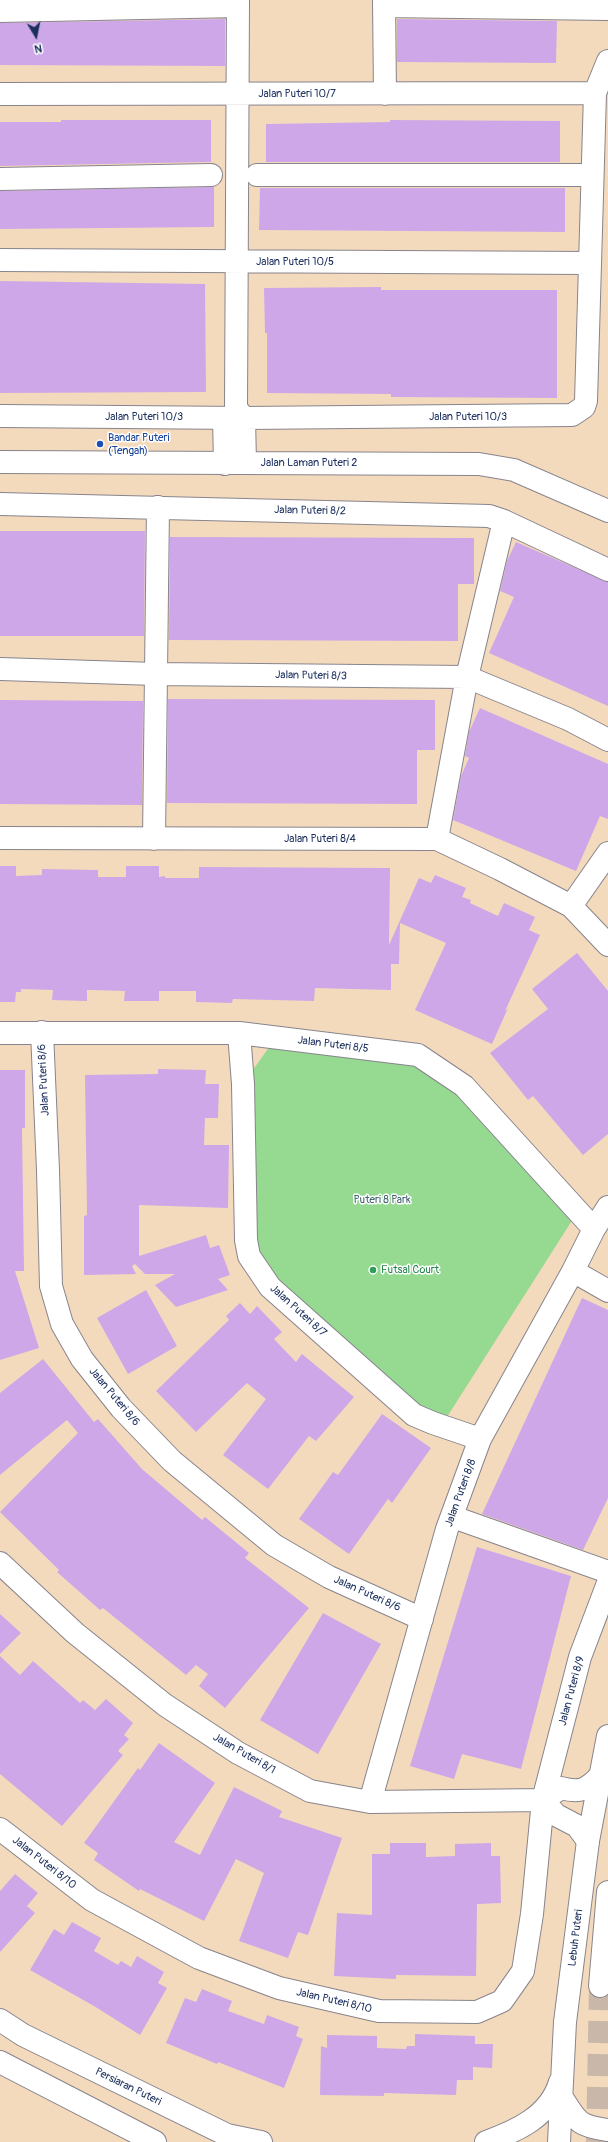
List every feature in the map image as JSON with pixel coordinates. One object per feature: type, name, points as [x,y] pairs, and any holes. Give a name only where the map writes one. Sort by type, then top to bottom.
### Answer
[{"type":"street","points":[[0,11],[238,3],[235,463]]},
{"type":"street","points":[[385,94],[384,3],[608,9]]},
{"type":"street","name":"Jalan Puteri 10/3","points":[[0,416],[572,415],[584,407],[586,401],[594,93],[608,61]]},
{"type":"street","name":"Jalan Puteri 10/7","points":[[0,94],[594,93]]},
{"type":"street","points":[[0,179],[211,175]]},
{"type":"street","points":[[257,175],[592,175]]},
{"type":"street","name":"Jalan Puteri 10/5","points":[[0,260],[590,263]]},
{"type":"street","name":"Jalan Laman Puteri 2","points":[[0,462],[479,464],[514,470],[608,511]]},
{"type":"street","name":"Jalan Puteri 8/2","points":[[0,504],[489,516],[504,521],[608,570]]},
{"type":"street","points":[[154,839],[158,507]]},
{"type":"street","points":[[437,839],[467,678],[504,521]]},
{"type":"street","name":"Jalan Puteri 8/3","points":[[0,669],[156,674],[467,678],[568,719],[608,740]]},
{"type":"street","name":"Jalan Puteri 8/4","points":[[0,838],[437,839],[500,869],[571,906],[608,945]]},
{"type":"street","points":[[571,906],[608,853]]},
{"type":"street","name":"Jalan Puteri 8/6","points":[[42,1032],[51,1286],[62,1324],[82,1359],[121,1408],[172,1461],[274,1545],[329,1577],[422,1619]]},
{"type":"street","name":"Jalan Puteri 8/5","points":[[0,1033],[239,1033],[418,1055],[464,1086],[594,1229]]},
{"type":"street","name":"Jalan Puteri 8/7","points":[[239,1033],[244,1084],[246,1240],[250,1256],[270,1287],[414,1415],[480,1439]]},
{"type":"street","name":"Jalan Puteri 8/8","points":[[370,1802],[447,1529],[453,1517],[480,1439],[573,1271],[594,1229],[608,1207]]},
{"type":"street","points":[[573,1271],[608,1291]]},
{"type":"street","points":[[453,1517],[608,1572]]},
{"type":"street","name":"Jalan Puteri 8/1","points":[[0,1562],[75,1633],[165,1705],[238,1753],[310,1791],[370,1802],[544,1800]]},
{"type":"street","name":"Jalan Puteri 8/9","points":[[544,1800],[580,1657],[608,1583]]},
{"type":"street","name":"Lebuh Puteri","points":[[559,2142],[565,2022],[588,1842],[608,1736]]},
{"type":"street","points":[[588,1842],[577,1826],[556,1815],[544,1800],[561,1788],[574,1792],[590,1787],[600,1776]]},
{"type":"street","name":"Jalan Puteri 8/10","points":[[0,1829],[92,1900],[199,1958],[279,1988],[379,2011],[477,2012],[502,2001],[523,1971],[532,1914],[544,1800]]},
{"type":"street","points":[[600,1986],[608,1892]]},
{"type":"street","name":"Persiaran Puteri","points":[[0,2020],[37,2042],[227,2135],[261,2142]]},
{"type":"street","points":[[0,2062],[155,2142]]},
{"type":"street","points":[[561,2087],[575,2117],[586,2127],[608,2130]]},
{"type":"street","points":[[486,2142],[508,2134],[542,2112],[556,2097],[561,2087]]},
{"type":"green space","name":"Puteri 8 Park","points":[[270,1046],[415,1063],[462,1094],[573,1219],[447,1417],[426,1413],[260,1265],[251,1232],[252,1071]]},
{"type":"building","points":[[225,19],[225,66],[0,65],[0,23]]},
{"type":"building","points":[[397,19],[557,21],[556,63],[397,62]]},
{"type":"building","points":[[61,120],[211,120],[211,162],[0,166],[0,122],[61,122]]},
{"type":"building","points":[[390,120],[560,121],[560,162],[266,162],[266,124],[390,122]]},
{"type":"building","points":[[214,187],[214,227],[0,229],[0,191]]},
{"type":"building","points":[[260,188],[565,188],[565,232],[259,230]]},
{"type":"building","points":[[0,281],[205,284],[206,392],[0,393]]},
{"type":"building","points":[[381,287],[381,290],[557,290],[557,398],[391,397],[391,394],[267,393],[267,333],[265,333],[264,288]]},
{"type":"building","points":[[0,531],[145,531],[144,636],[0,636]]},
{"type":"building","points":[[170,537],[474,538],[474,584],[458,584],[458,641],[169,640]]},
{"type":"building","points":[[516,542],[608,582],[608,706],[489,653],[514,597],[500,591],[507,561]]},
{"type":"building","points":[[168,699],[435,700],[435,750],[417,750],[417,804],[167,803]]},
{"type":"building","points":[[0,700],[143,701],[142,805],[0,804]]},
{"type":"building","points":[[480,708],[608,764],[608,819],[600,816],[576,871],[453,820],[461,776],[469,758],[465,756],[469,732]]},
{"type":"building","points":[[0,866],[16,866],[16,876],[42,875],[42,869],[98,870],[98,877],[126,877],[126,866],[159,866],[159,877],[165,876],[165,878],[199,878],[199,867],[390,868],[389,945],[419,878],[431,883],[435,875],[466,888],[462,897],[471,900],[470,903],[498,916],[504,903],[535,917],[529,930],[540,935],[505,1011],[508,1008],[492,1044],[415,1010],[446,943],[400,923],[399,964],[391,964],[391,990],[315,988],[314,1001],[233,999],[232,1003],[196,1002],[196,991],[159,991],[159,1001],[124,1001],[125,991],[87,990],[87,1001],[52,1000],[53,990],[21,989],[21,992],[16,992],[15,1002],[0,1002]]},
{"type":"building","points":[[577,953],[608,991],[608,1134],[583,1155],[533,1096],[528,1100],[490,1053],[548,1009],[532,989]]},
{"type":"building","points":[[158,1069],[206,1070],[205,1084],[219,1084],[218,1118],[205,1118],[204,1145],[229,1145],[228,1208],[139,1205],[139,1256],[206,1235],[210,1248],[219,1245],[230,1275],[218,1279],[228,1290],[176,1307],[155,1285],[175,1274],[145,1274],[135,1264],[132,1266],[136,1274],[84,1275],[84,1216],[87,1215],[85,1075],[158,1074]]},
{"type":"building","points":[[0,1070],[25,1070],[25,1128],[22,1128],[24,1271],[15,1271],[39,1348],[0,1360]]},
{"type":"building","points":[[146,1290],[177,1346],[128,1374],[97,1318]]},
{"type":"building","points":[[582,1298],[608,1310],[608,1498],[583,1550],[482,1514]]},
{"type":"building","points":[[240,1303],[250,1314],[257,1306],[282,1332],[274,1339],[296,1362],[302,1354],[354,1397],[316,1441],[309,1436],[268,1489],[223,1455],[266,1399],[247,1383],[196,1432],[156,1391],[229,1320],[226,1316]]},
{"type":"building","points":[[43,1359],[94,1422],[98,1419],[142,1469],[202,1520],[205,1517],[249,1553],[245,1558],[309,1608],[225,1708],[199,1686],[208,1674],[196,1665],[186,1675],[103,1608],[100,1610],[57,1572],[59,1570],[0,1512],[78,1433],[67,1420],[0,1475],[0,1393]]},
{"type":"building","points":[[382,1414],[431,1448],[392,1503],[388,1499],[349,1554],[299,1519],[333,1472],[338,1475]]},
{"type":"building","points":[[477,1547],[571,1576],[521,1769],[462,1754],[454,1779],[410,1766]]},
{"type":"building","points":[[323,1613],[381,1644],[318,1754],[260,1720]]},
{"type":"building","points":[[0,1614],[21,1633],[0,1654]]},
{"type":"building","points":[[0,1656],[20,1675],[33,1661],[80,1703],[83,1700],[95,1710],[106,1699],[133,1723],[124,1735],[129,1739],[118,1751],[123,1755],[62,1826],[0,1774]]},
{"type":"building","points":[[159,1743],[215,1783],[174,1842],[200,1855],[234,1787],[282,1811],[279,1817],[342,1838],[308,1935],[298,1932],[288,1958],[239,1941],[264,1873],[236,1859],[204,1921],[140,1889],[139,1891],[94,1860],[98,1853],[84,1843],[138,1768],[140,1770]]},
{"type":"building","points":[[390,1843],[426,1843],[426,1857],[455,1856],[455,1844],[491,1843],[491,1856],[500,1856],[501,1903],[477,1904],[476,1976],[396,1975],[396,1979],[334,1976],[337,1913],[372,1915],[372,1854],[390,1854]]},
{"type":"building","points":[[15,1874],[38,1893],[27,1906],[35,1913],[0,1952],[0,1891]]},
{"type":"building","points":[[72,1922],[101,1938],[94,1951],[118,1965],[121,1961],[131,1967],[137,1956],[164,1972],[158,1983],[167,1988],[140,2035],[94,2006],[30,1970],[54,1929],[64,1935]]},
{"type":"building","points":[[202,1989],[232,2001],[228,2011],[264,2024],[267,2015],[299,2027],[296,2036],[303,2039],[284,2088],[218,2062],[217,2064],[166,2043],[185,1998],[196,2002]]},
{"type":"building","points":[[415,2034],[475,2036],[475,2044],[493,2044],[492,2068],[473,2067],[473,2080],[457,2080],[456,2095],[384,2093],[384,2096],[320,2095],[321,2046],[327,2048],[327,2035],[377,2036],[377,2048],[406,2049],[407,2046],[415,2046]]},
{"type":"tunnel","points":[[597,2142],[600,1986]]},
{"type":"place","name":"Bandar Puteri (Tengah)","points":[[100,444]]},
{"type":"place","name":"Futsal Court","points":[[373,1270]]}]
